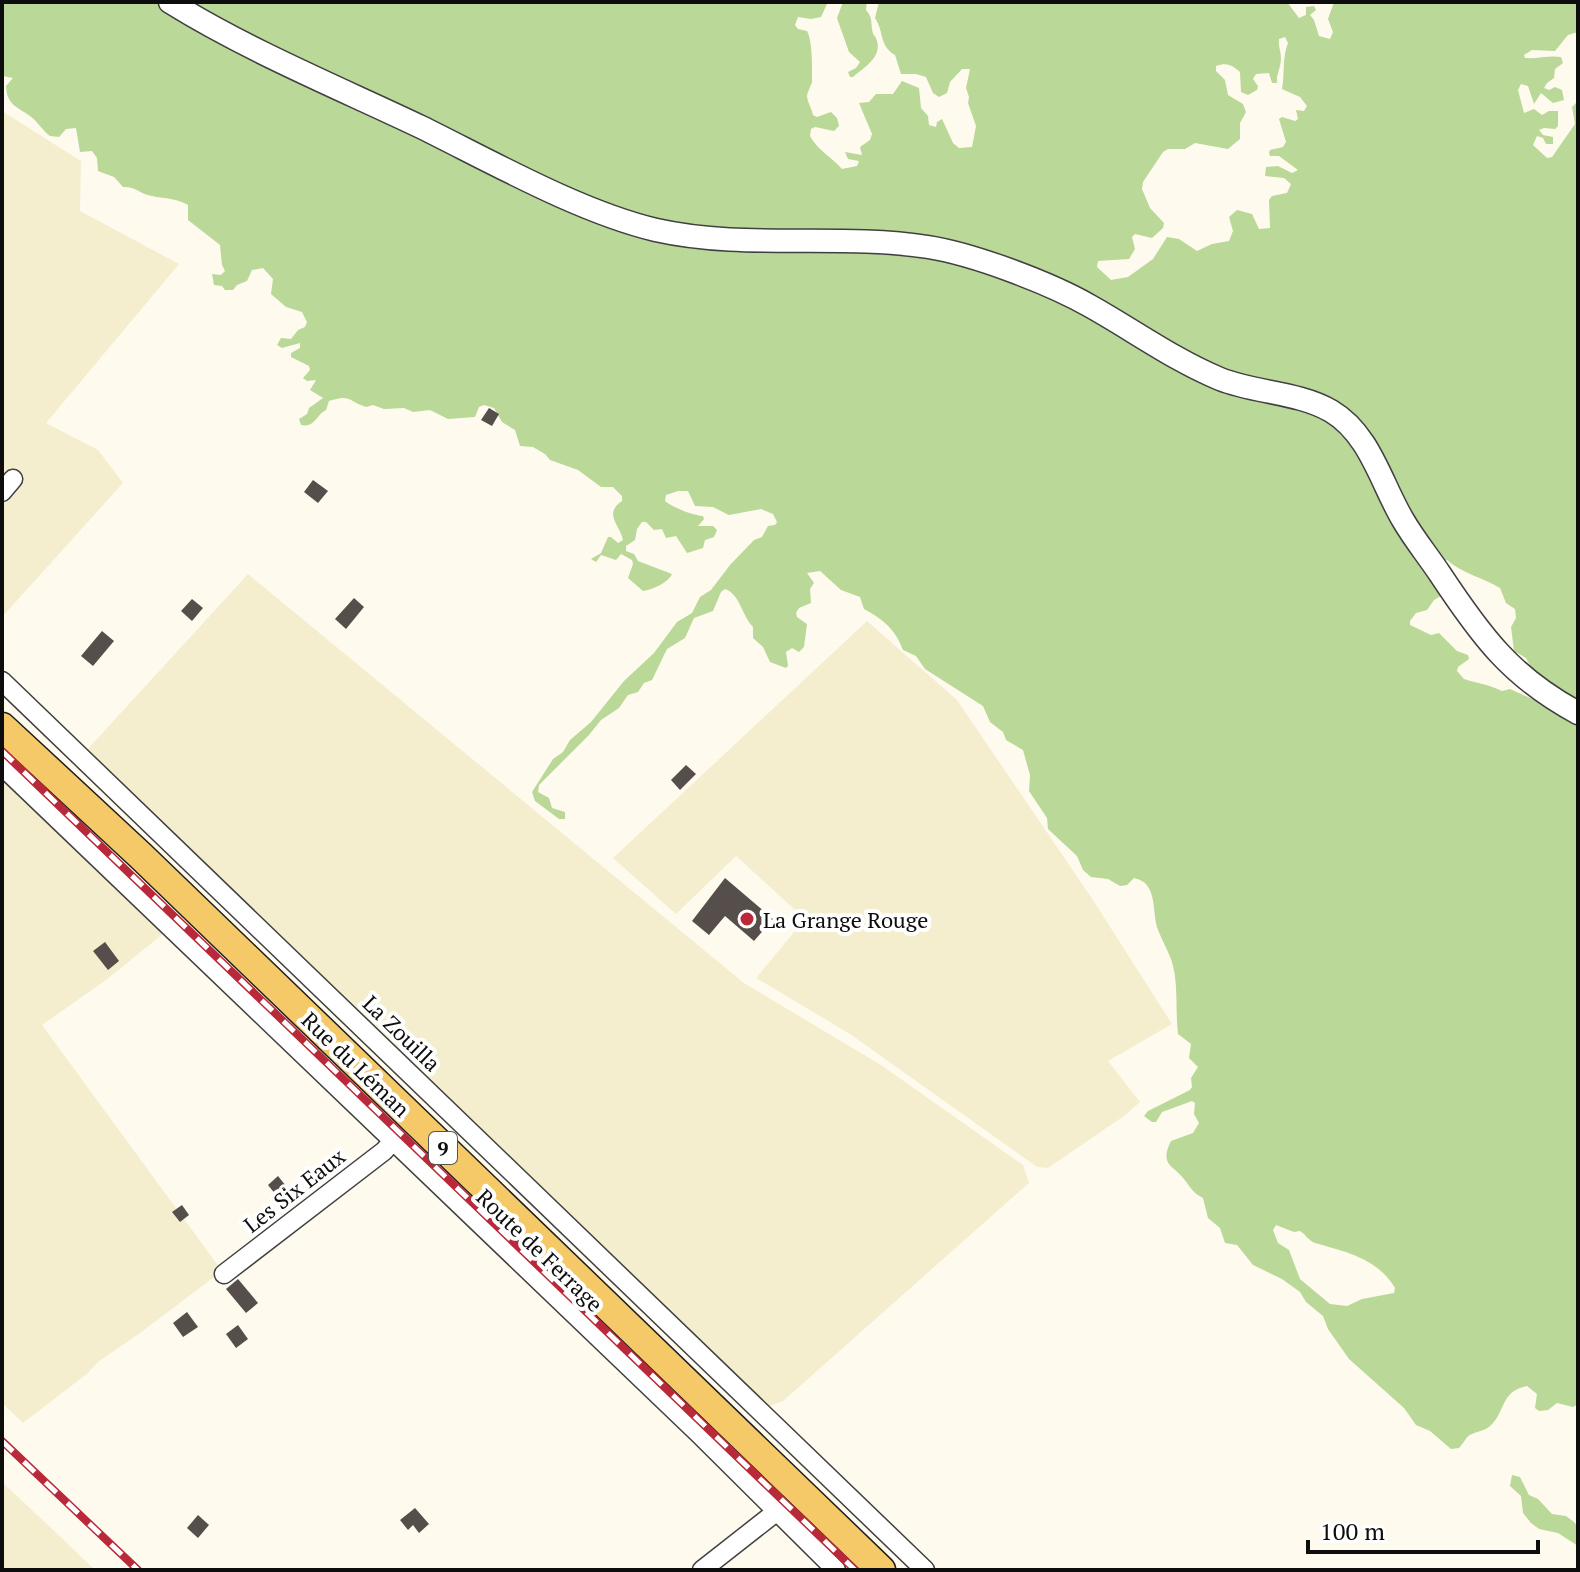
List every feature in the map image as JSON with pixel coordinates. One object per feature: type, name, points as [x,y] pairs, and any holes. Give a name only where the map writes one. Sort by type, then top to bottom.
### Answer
[{"type":"main road","name":"Rue du Léman","points":[[2,727],[141,856],[881,1570]]},
{"type":"street","points":[[170,2],[294,66],[565,196],[624,221],[698,236],[769,240],[848,239],[933,248],[1061,291],[1183,361],[1225,381],[1330,410],[1362,440],[1402,519],[1488,643],[1519,674],[1578,713]]},
{"type":"street","name":"La Zouilla","points":[[2,681],[925,1570]]},
{"type":"street","name":"Route de Ferrage","points":[[2,766],[699,1434],[836,1570]]},
{"type":"street","name":"Les Six Eaux","points":[[224,1274],[393,1141]]},
{"type":"street","points":[[702,1570],[776,1512]]},
{"type":"shaded area","points":[[2,111],[81,161],[80,211],[179,264],[46,423],[98,450],[123,483],[2,617]]},
{"type":"shaded area","points":[[248,574],[744,983],[881,1065],[1023,1165],[1029,1183],[783,1401],[763,1405],[85,752]]},
{"type":"shaded area","points":[[867,621],[957,700],[1093,900],[1172,1024],[1108,1061],[1140,1102],[1048,1168],[1037,1167],[850,1034],[756,978],[805,919],[736,856],[676,914],[613,858]]},
{"type":"shaded area","points":[[2,772],[35,812],[164,933],[106,980],[42,1025],[222,1271],[98,1362],[23,1423],[2,1403]]},
{"type":"shaded area","points":[[2,1482],[50,1527],[95,1570],[2,1570]]},
{"type":"green space","points":[[2,2],[828,2],[821,17],[798,17],[795,25],[807,31],[810,42],[812,83],[807,96],[813,115],[817,117],[831,112],[839,126],[834,131],[815,127],[811,129],[810,136],[842,169],[857,166],[859,161],[848,159],[845,152],[862,155],[860,147],[870,140],[872,134],[859,103],[869,102],[876,94],[893,94],[902,81],[919,88],[921,108],[928,116],[929,125],[936,127],[942,119],[953,143],[959,148],[972,147],[976,126],[966,88],[970,69],[962,69],[950,82],[947,93],[939,97],[933,93],[926,77],[901,74],[895,55],[886,47],[875,18],[879,2],[1287,2],[1299,18],[1306,15],[1306,7],[1314,6],[1316,10],[1310,15],[1319,36],[1330,39],[1333,32],[1328,19],[1334,2],[1578,2],[1578,32],[1568,35],[1555,51],[1532,50],[1524,55],[1525,58],[1561,57],[1563,63],[1555,69],[1554,78],[1544,88],[1562,90],[1564,100],[1553,103],[1541,93],[1534,104],[1528,86],[1521,84],[1518,90],[1524,113],[1534,109],[1542,115],[1558,111],[1558,126],[1555,129],[1539,130],[1543,135],[1553,137],[1553,144],[1546,144],[1543,138],[1537,136],[1533,145],[1547,158],[1552,157],[1575,124],[1572,107],[1578,101],[1578,1404],[1573,1407],[1557,1403],[1548,1410],[1539,1411],[1535,1408],[1537,1394],[1527,1386],[1518,1389],[1508,1397],[1490,1426],[1470,1435],[1459,1448],[1451,1449],[1430,1431],[1416,1425],[1404,1408],[1349,1359],[1328,1329],[1323,1316],[1306,1302],[1300,1292],[1253,1265],[1237,1245],[1225,1243],[1220,1228],[1208,1218],[1203,1198],[1192,1190],[1167,1160],[1171,1141],[1193,1133],[1199,1123],[1194,1114],[1195,1103],[1192,1101],[1162,1112],[1156,1122],[1144,1116],[1190,1090],[1191,1078],[1198,1067],[1189,1058],[1191,1044],[1178,1034],[1173,968],[1158,930],[1151,892],[1142,881],[1134,878],[1127,885],[1120,886],[1108,879],[1091,877],[1083,870],[1077,856],[1048,829],[1047,818],[1029,791],[1030,775],[1023,750],[1006,740],[1003,732],[990,722],[983,706],[925,669],[916,656],[903,650],[888,626],[864,609],[860,597],[841,590],[820,571],[807,573],[814,583],[810,589],[811,603],[799,608],[796,613],[807,624],[804,647],[799,652],[792,648],[786,652],[786,668],[770,662],[763,647],[753,638],[753,627],[738,600],[725,589],[713,611],[694,618],[685,638],[667,649],[652,680],[644,683],[638,692],[628,695],[619,708],[601,720],[539,785],[538,792],[549,798],[552,808],[565,812],[565,819],[559,819],[535,801],[532,792],[553,759],[563,752],[570,740],[591,722],[624,681],[654,653],[677,622],[692,613],[700,597],[711,590],[730,565],[754,540],[762,537],[768,526],[775,525],[777,522],[773,514],[761,509],[729,515],[713,507],[695,506],[688,491],[666,495],[665,501],[673,506],[703,516],[698,526],[713,526],[717,530],[714,537],[705,540],[703,548],[687,553],[676,536],[666,538],[662,529],[654,530],[642,522],[635,540],[626,546],[626,551],[634,554],[638,561],[672,574],[660,585],[643,591],[628,578],[632,560],[621,554],[616,560],[601,555],[596,562],[591,559],[601,553],[608,537],[618,543],[623,540],[613,515],[622,496],[613,487],[601,487],[578,470],[550,460],[533,447],[520,446],[515,430],[502,422],[494,408],[484,405],[479,407],[475,417],[448,419],[430,410],[413,412],[404,408],[366,407],[341,398],[329,401],[326,410],[312,423],[301,425],[299,419],[323,398],[310,390],[316,380],[303,378],[310,370],[309,366],[291,357],[291,353],[300,348],[300,343],[282,348],[277,345],[281,338],[291,339],[305,327],[307,322],[302,312],[286,307],[271,294],[273,279],[263,268],[252,270],[247,281],[233,290],[214,285],[212,274],[221,275],[225,271],[220,245],[188,220],[188,205],[123,187],[114,177],[98,171],[97,158],[92,151],[80,152],[76,128],[66,129],[59,137],[50,136],[10,101],[6,86],[13,78],[2,76]],"holes":[[[1285,37],[1288,43],[1282,89],[1300,97],[1307,106],[1304,111],[1296,110],[1298,119],[1295,121],[1279,119],[1286,142],[1283,147],[1270,150],[1270,156],[1279,156],[1298,170],[1292,173],[1278,166],[1266,167],[1265,176],[1284,178],[1291,184],[1287,193],[1272,196],[1269,200],[1270,228],[1259,229],[1252,214],[1237,210],[1229,217],[1233,231],[1229,241],[1197,251],[1179,239],[1167,237],[1153,259],[1128,277],[1111,280],[1097,267],[1098,261],[1129,259],[1135,249],[1132,237],[1135,234],[1152,238],[1163,228],[1164,223],[1150,208],[1142,189],[1143,182],[1163,152],[1185,149],[1195,143],[1228,149],[1240,139],[1240,123],[1246,112],[1243,104],[1228,95],[1225,80],[1216,71],[1216,66],[1229,65],[1240,72],[1241,92],[1248,95],[1257,90],[1253,79],[1256,74],[1269,73],[1272,83],[1277,83],[1281,58],[1279,39]],[[1447,560],[1500,588],[1506,603],[1515,609],[1516,618],[1511,627],[1514,651],[1526,658],[1532,669],[1552,685],[1541,703],[1510,689],[1502,691],[1464,679],[1457,671],[1469,659],[1468,655],[1457,651],[1439,633],[1431,635],[1410,625],[1416,613],[1427,610],[1434,600],[1444,594],[1441,583],[1425,572]],[[1276,1225],[1294,1232],[1300,1231],[1315,1243],[1370,1263],[1388,1278],[1395,1288],[1394,1293],[1362,1299],[1347,1306],[1330,1304],[1300,1279],[1289,1250],[1278,1243],[1273,1230]]]},
{"type":"green space","points":[[843,2],[867,2],[866,10],[878,47],[871,62],[853,77],[848,72],[860,62],[849,52],[837,18]]},
{"type":"green space","points":[[1512,1475],[1520,1477],[1529,1495],[1538,1499],[1552,1514],[1566,1516],[1574,1522],[1578,1527],[1578,1546],[1558,1533],[1539,1529],[1531,1523],[1523,1513],[1521,1496],[1510,1486]]},
{"type":"building","points":[[489,408],[499,414],[492,426],[481,420]]},
{"type":"building","points":[[313,480],[328,491],[318,503],[304,492]]},
{"type":"building","points":[[354,598],[364,607],[346,629],[335,619]]},
{"type":"building","points":[[192,599],[203,608],[192,621],[181,611]]},
{"type":"building","points":[[102,631],[114,641],[93,666],[81,656]]},
{"type":"building","points":[[686,765],[696,774],[680,790],[671,780]]},
{"type":"building","points":[[725,878],[773,919],[754,941],[725,916],[709,935],[692,921]]},
{"type":"building","points":[[105,942],[119,961],[108,970],[93,951]]},
{"type":"building","points":[[278,1176],[286,1186],[276,1195],[268,1185]]},
{"type":"building","points":[[182,1205],[189,1215],[180,1222],[172,1212]]},
{"type":"building","points":[[238,1279],[258,1303],[246,1313],[226,1289]]},
{"type":"building","points":[[187,1312],[198,1327],[183,1337],[173,1323]]},
{"type":"building","points":[[238,1325],[248,1339],[236,1348],[226,1334]]},
{"type":"building","points":[[415,1508],[429,1524],[419,1533],[413,1525],[408,1530],[400,1520]]},
{"type":"building","points":[[198,1515],[209,1525],[198,1538],[187,1528]]},
{"type":"railway","points":[[2,751],[855,1570]]},
{"type":"railway","points":[[2,1441],[138,1570]]},
{"type":"place","name":"La Grange Rouge","points":[[747,919]]}]
